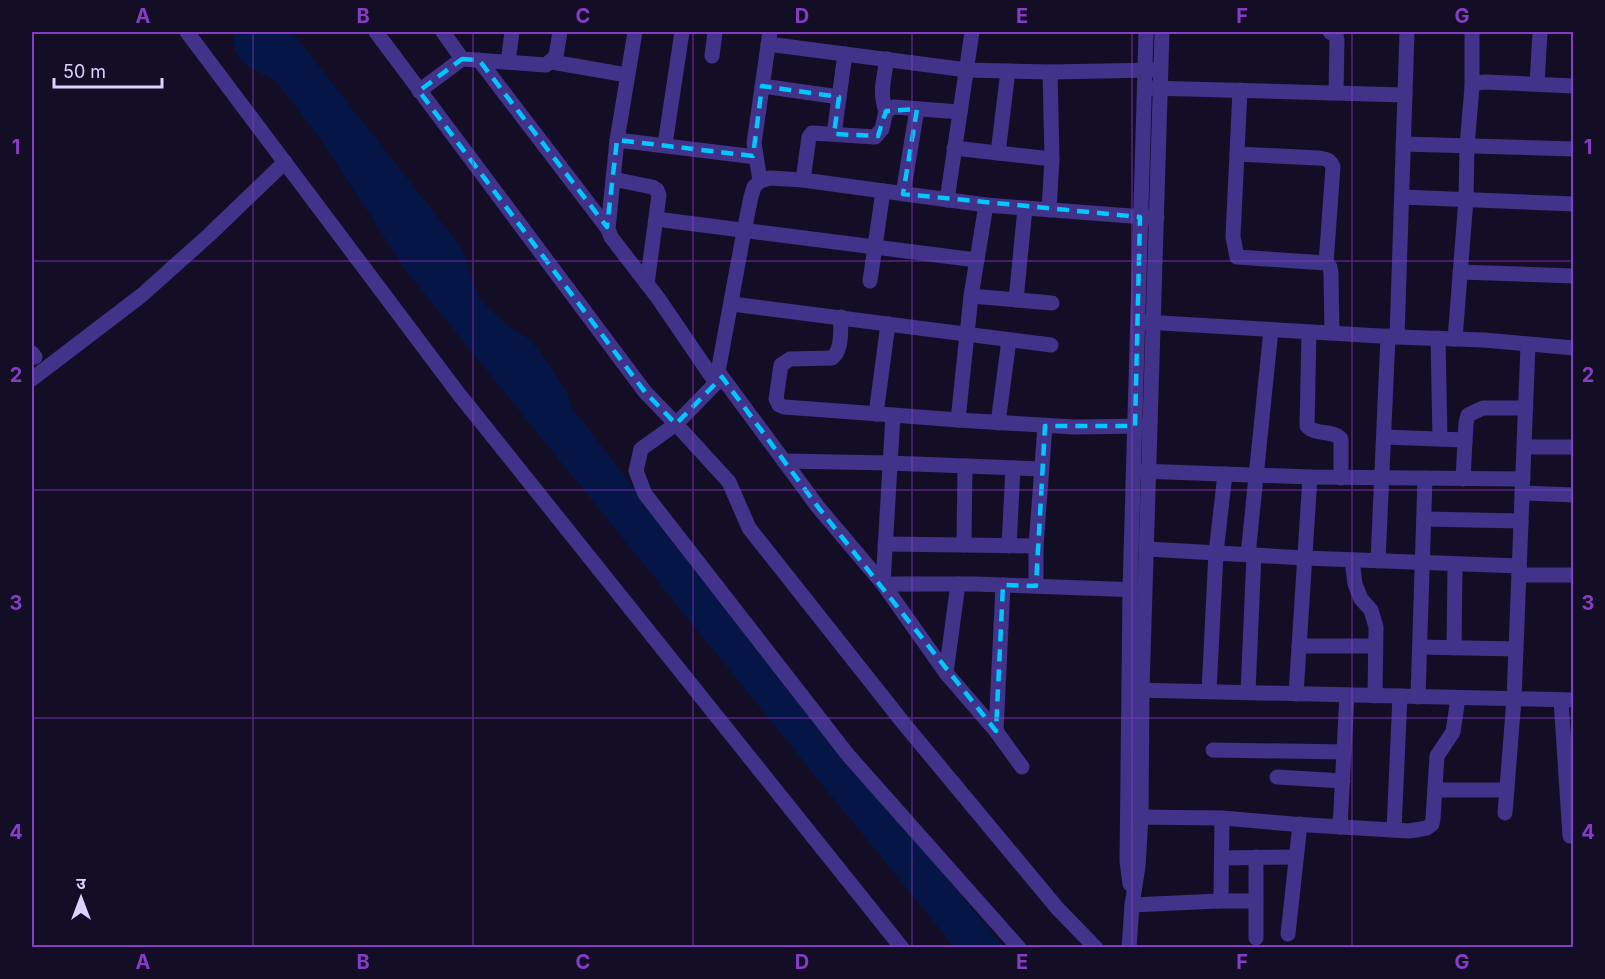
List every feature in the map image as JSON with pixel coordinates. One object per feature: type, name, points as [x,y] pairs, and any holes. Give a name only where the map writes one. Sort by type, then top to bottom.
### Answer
[{"type":"street","points":[[187,32],[465,402],[902,948]]},
{"type":"street","points":[[376,32],[645,392],[729,482],[749,528],[905,725],[1058,909],[1096,948]]},
{"type":"street","points":[[442,32],[462,59]]},
{"type":"street","points":[[508,62],[512,32]]},
{"type":"street","points":[[419,90],[462,59],[546,65],[556,56],[560,32]]},
{"type":"street","points":[[608,229],[617,140],[634,32]]},
{"type":"street","points":[[665,144],[682,32]]},
{"type":"street","points":[[712,56],[715,32]]},
{"type":"street","points":[[947,200],[972,32]]},
{"type":"street","points":[[1146,32],[1140,217],[1146,323]]},
{"type":"street","points":[[1138,590],[1147,549],[1149,471],[1143,426],[1146,323],[1157,218],[1162,32]]},
{"type":"street","points":[[1334,32],[1336,92]]},
{"type":"street","points":[[1378,561],[1384,437],[1402,197],[1407,32]]},
{"type":"street","points":[[1455,339],[1466,199],[1467,146],[1472,87],[1472,32]]},
{"type":"street","points":[[1537,84],[1540,32]]},
{"type":"street","points":[[760,181],[754,143],[769,38],[844,54],[966,70],[1050,72],[1161,70]]},
{"type":"street","points":[[834,134],[844,54]]},
{"type":"street","points":[[802,180],[812,133],[875,137],[882,129],[886,111],[882,90],[887,59]]},
{"type":"street","points":[[478,60],[608,229],[611,237],[718,378],[818,507],[883,584],[946,673],[996,731],[1022,767]]},
{"type":"street","points":[[552,62],[627,75]]},
{"type":"street","points":[[998,153],[1008,71]]},
{"type":"street","points":[[1049,210],[1052,159],[1050,72]]},
{"type":"street","points":[[1472,87],[1477,83],[1485,82],[1574,86]]},
{"type":"street","points":[[762,86],[839,97]]},
{"type":"street","points":[[1144,88],[1405,95]]},
{"type":"street","points":[[1240,90],[1233,237],[1237,257],[1326,263],[1330,267],[1331,274],[1332,333]]},
{"type":"street","points":[[886,111],[894,107],[960,112]]},
{"type":"street","points":[[903,194],[917,109]]},
{"type":"street","points":[[617,140],[665,144],[756,157]]},
{"type":"street","points":[[1403,144],[1574,148]]},
{"type":"street","points":[[954,148],[1052,159]]},
{"type":"street","points":[[1237,154],[1318,158],[1328,159],[1331,162],[1333,167],[1326,263]]},
{"type":"street","points":[[32,379],[142,295],[285,162]]},
{"type":"street","points":[[1019,948],[848,754],[645,494],[636,471],[641,449],[676,424],[718,378],[751,197],[754,187],[760,181],[770,178],[802,180],[986,205],[1157,218]]},
{"type":"street","points":[[613,179],[646,185],[657,190],[659,195],[647,284]]},
{"type":"street","points":[[870,281],[883,191]]},
{"type":"street","points":[[1402,197],[1574,204]]},
{"type":"street","points":[[958,420],[966,335],[986,205]]},
{"type":"street","points":[[1016,300],[1025,208]]},
{"type":"street","points":[[656,219],[976,260]]},
{"type":"street","points":[[1460,272],[1574,276]]},
{"type":"street","points":[[971,297],[1052,303]]},
{"type":"street","points":[[732,304],[1051,345]]},
{"type":"street","points":[[841,317],[838,353],[832,358],[826,360],[790,359],[781,365],[778,373],[776,399],[779,405],[1045,426],[1143,426]]},
{"type":"street","points":[[1146,323],[1438,338],[1574,348]]},
{"type":"street","points":[[876,414],[888,324]]},
{"type":"street","points":[[1248,692],[1251,555],[1256,476],[1271,330]]},
{"type":"street","points":[[1309,332],[1307,426],[1310,430],[1337,434],[1341,438],[1341,478]]},
{"type":"street","points":[[1438,338],[1440,440]]},
{"type":"street","points":[[998,423],[1009,340]]},
{"type":"street","points":[[1505,813],[1514,699],[1528,345]]},
{"type":"street","points":[[1463,479],[1468,415],[1483,408],[1526,408]]},
{"type":"street","points":[[883,584],[893,415]]},
{"type":"street","points":[[1036,586],[1036,546],[1045,426]]},
{"type":"street","points":[[1130,948],[1132,904],[1138,866],[1134,817],[1138,590],[1133,471],[1143,426]]},
{"type":"street","points":[[1384,437],[1465,440]]},
{"type":"street","points":[[1524,447],[1574,447]]},
{"type":"street","points":[[784,461],[1041,469]]},
{"type":"street","points":[[964,545],[965,466]]},
{"type":"street","points":[[1009,546],[1013,468]]},
{"type":"street","points":[[1133,471],[1256,476],[1463,479],[1574,495]]},
{"type":"street","points":[[1209,691],[1216,553],[1225,474]]},
{"type":"street","points":[[1296,693],[1310,477]]},
{"type":"street","points":[[1418,697],[1425,478]]},
{"type":"street","points":[[1424,519],[1521,521]]},
{"type":"street","points":[[885,544],[1036,546]]},
{"type":"street","points":[[1147,549],[1455,564],[1574,575]]},
{"type":"street","points":[[1352,560],[1355,584],[1361,599],[1374,616],[1375,696]]},
{"type":"street","points":[[1454,648],[1455,564]]},
{"type":"street","points":[[883,584],[1003,585],[1138,590]]},
{"type":"street","points":[[946,673],[958,584]]},
{"type":"street","points":[[996,731],[1003,585]]},
{"type":"street","points":[[1299,646],[1375,646]]},
{"type":"street","points":[[1420,647],[1516,649]]},
{"type":"street","points":[[1135,689],[1567,700],[1570,836],[1574,836]]},
{"type":"street","points":[[1340,827],[1347,695]]},
{"type":"street","points":[[1394,830],[1400,696]]},
{"type":"street","points":[[1134,817],[1222,818],[1394,830],[1418,830],[1432,825],[1437,756],[1453,732],[1458,698]]},
{"type":"street","points":[[1213,750],[1344,752]]},
{"type":"street","points":[[1277,777],[1343,781]]},
{"type":"street","points":[[1435,790],[1507,790]]},
{"type":"street","points":[[1219,901],[1221,897],[1222,818]]},
{"type":"street","points":[[1288,934],[1300,824]]},
{"type":"street","points":[[1256,857],[1256,938]]},
{"type":"street","points":[[1222,858],[1296,857]]},
{"type":"street","points":[[1132,904],[1256,901]]},
{"type":"highlighted area","points":[[462,59],[479,60],[607,227],[617,140],[753,156],[762,86],[839,97],[834,134],[878,136],[886,111],[917,109],[903,194],[1140,217],[1135,426],[1045,426],[1036,586],[1003,585],[996,731],[818,507],[722,377],[676,424],[645,392],[419,91]]},
{"type":"water","points":[[234,32],[292,32],[462,248],[480,300],[506,324],[529,339],[540,352],[567,392],[572,408],[810,714],[1004,947],[954,947],[407,272],[321,140],[276,81],[248,66],[239,58],[234,47]]}]
